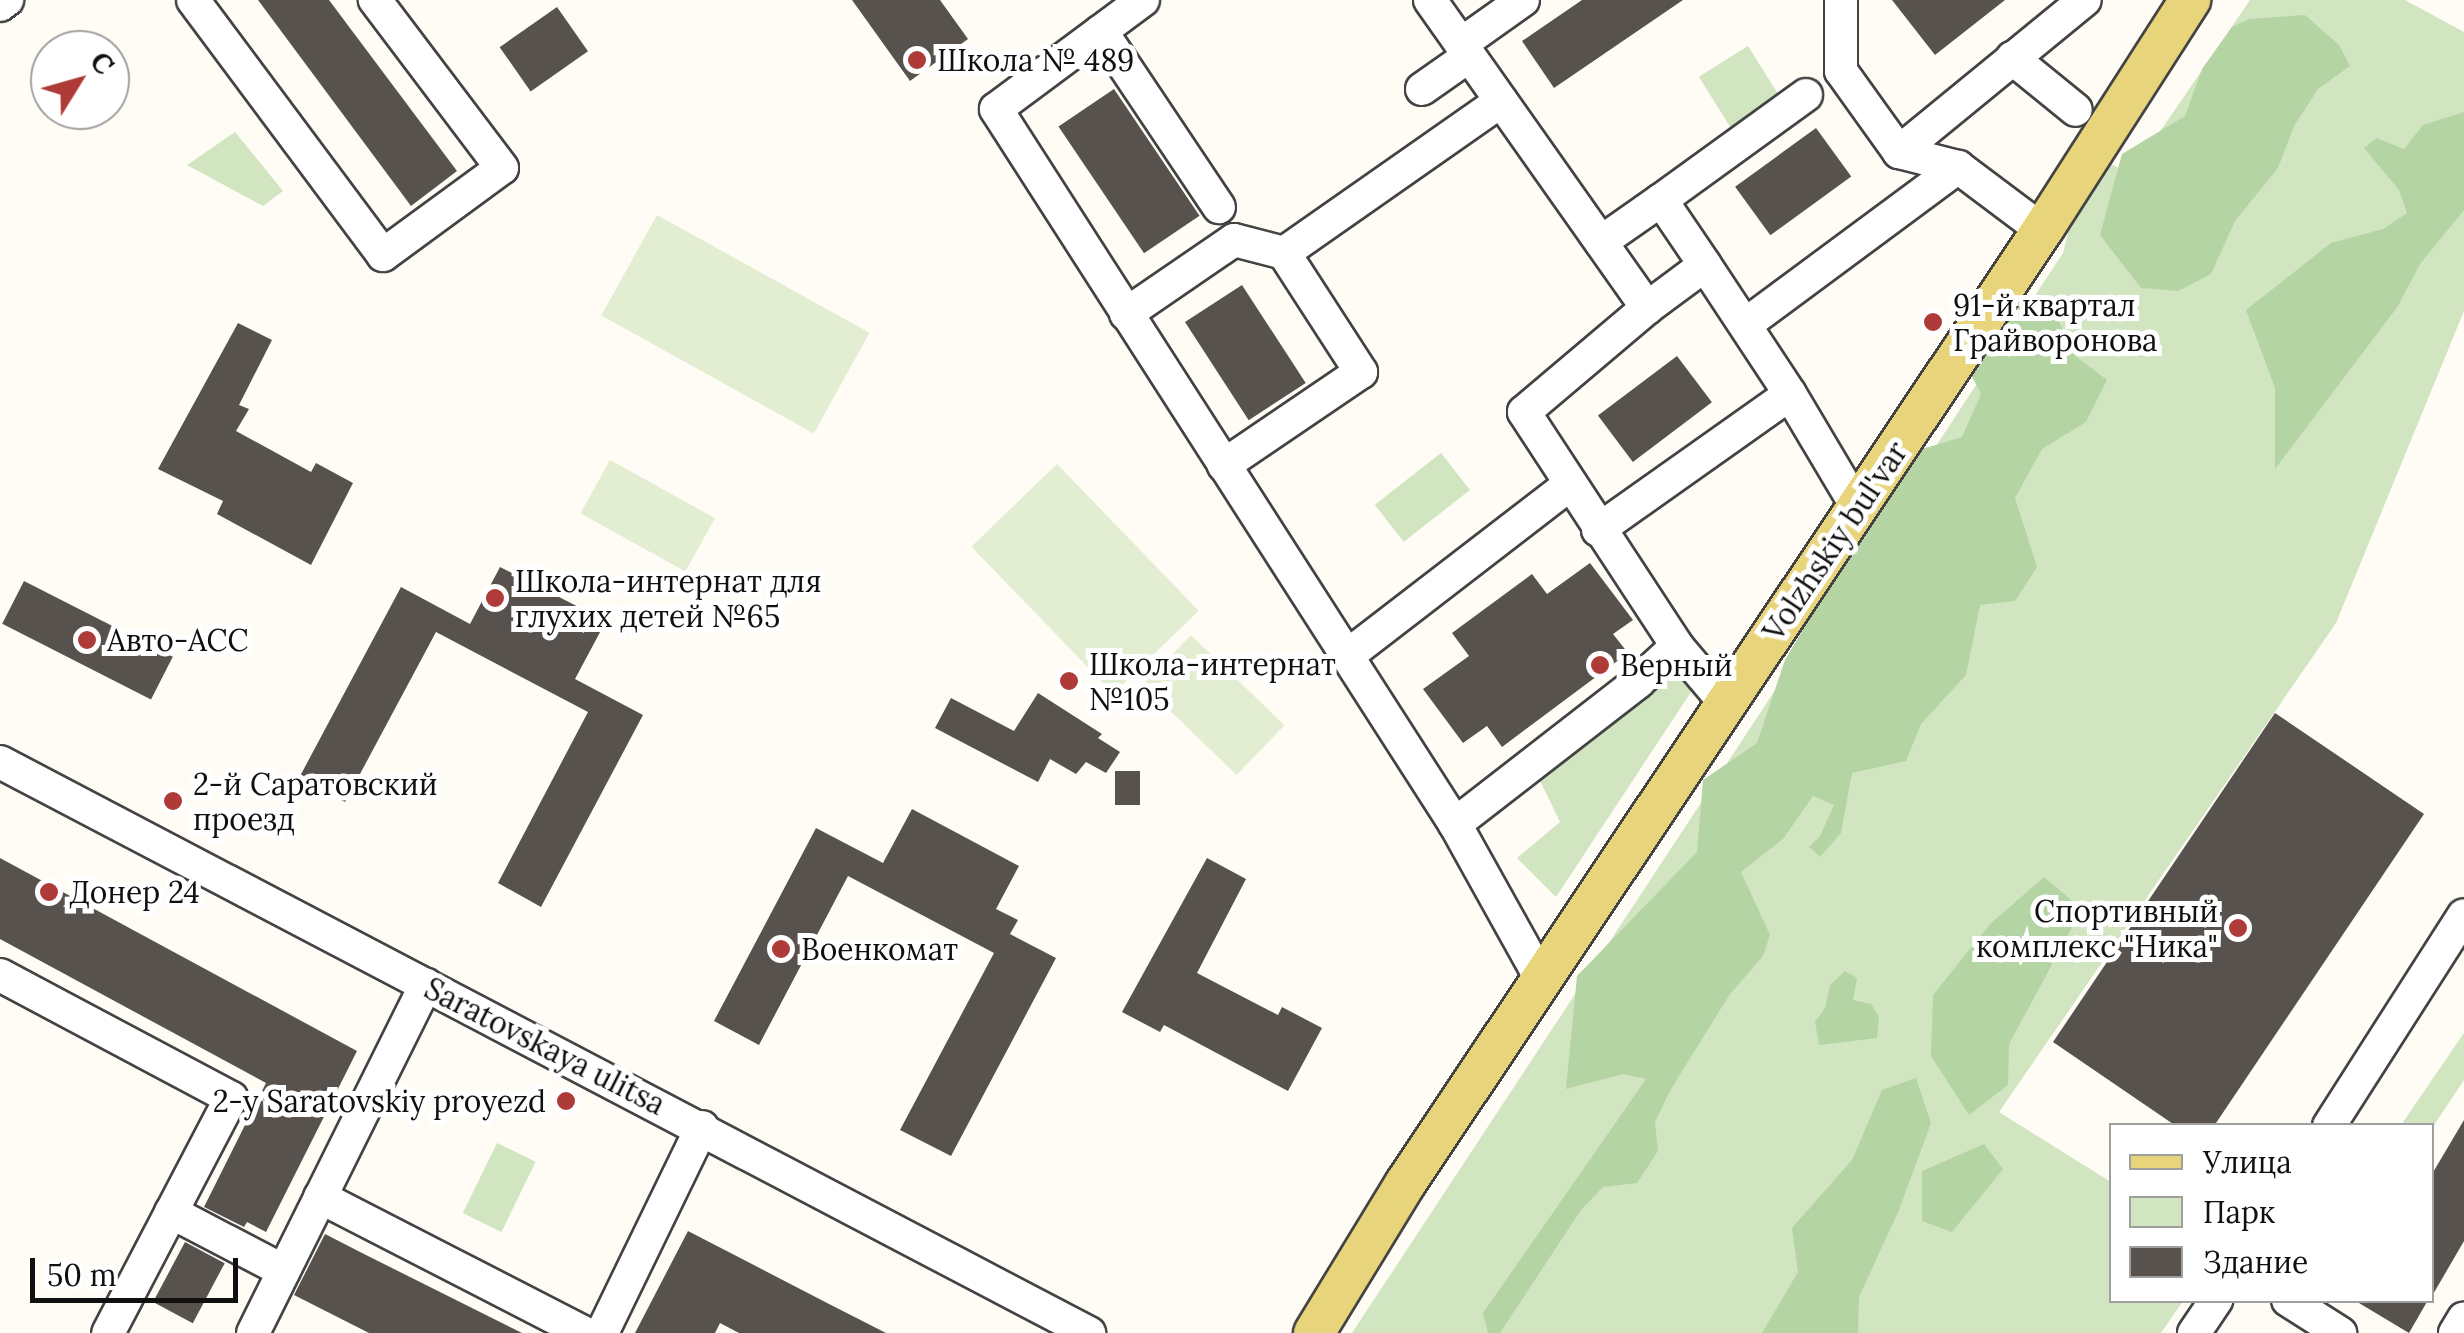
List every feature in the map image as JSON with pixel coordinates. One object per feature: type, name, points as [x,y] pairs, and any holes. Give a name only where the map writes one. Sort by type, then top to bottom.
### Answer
[{"type":"main road","name":"Volzhskiy bul'var","points":[[1314,1333],[1405,1184],[2042,230],[2190,0]]},
{"type":"street","points":[[0,5],[7,0]]},
{"type":"street","points":[[193,0],[383,256],[502,168],[375,0]]},
{"type":"street","points":[[1144,0],[996,108],[1455,824],[1542,980]]},
{"type":"street","points":[[1430,0],[1648,308]]},
{"type":"street","points":[[1422,89],[1523,0]]},
{"type":"street","points":[[1841,0],[1841,71],[1899,152],[1958,166],[2042,230]]},
{"type":"street","points":[[1899,152],[2085,0]]},
{"type":"street","points":[[1101,32],[1219,207]]},
{"type":"street","points":[[2012,58],[2076,110]]},
{"type":"street","points":[[1601,242],[1806,95]]},
{"type":"street","points":[[1284,253],[1502,101]]},
{"type":"street","points":[[1746,324],[1958,166]]},
{"type":"street","points":[[1661,200],[1746,324],[1857,507]]},
{"type":"street","points":[[1126,314],[1234,240],[1284,253],[1361,372],[1224,465]]},
{"type":"street","points":[[1705,265],[1524,412],[1568,485],[1677,646],[1726,704]]},
{"type":"street","points":[[1598,530],[1790,394]]},
{"type":"street","points":[[1347,656],[1568,485]]},
{"type":"street","points":[[1455,824],[1638,682],[1677,646]]},
{"type":"street","name":"Saratovskaya ulitsa","points":[[0,762],[702,1127],[1088,1333]]},
{"type":"street","points":[[2331,1123],[2464,914]]},
{"type":"street","points":[[0,975],[230,1098],[108,1333]]},
{"type":"street","points":[[268,1328],[284,1271],[426,986]]},
{"type":"street","points":[[602,1333],[702,1127]]},
{"type":"street","points":[[320,1197],[585,1333]]},
{"type":"street","points":[[171,1212],[284,1271]]},
{"type":"street","points":[[2194,1333],[2214,1303]]},
{"type":"street","points":[[2298,1316],[2340,1333]]},
{"type":"street","points":[[2454,1333],[2464,1318]]},
{"type":"green space","points":[[2250,0],[2405,0],[2464,32],[2464,311],[2336,623],[1999,1112],[2109,1181],[2109,1303],[2182,1303],[2161,1333],[1352,1333],[2063,253],[2077,198],[2107,162],[2131,174]]},
{"type":"green space","points":[[2305,15],[2339,45],[2350,66],[2318,89],[2294,126],[2278,168],[2235,221],[2211,274],[2178,291],[2141,288],[2100,235],[2122,154],[2185,116],[2202,69],[2232,27],[2249,19]]},
{"type":"green space","points":[[1748,46],[1780,98],[1731,128],[1699,77]]},
{"type":"green space","points":[[2464,112],[2464,210],[2420,264],[2398,306],[2275,469],[2275,388],[2246,310],[2331,243],[2383,229],[2407,213],[2399,190],[2364,148],[2377,138],[2404,149],[2423,125]]},
{"type":"green space","points":[[235,132],[283,191],[263,206],[187,165]]},
{"type":"green space","points":[[657,215],[870,333],[814,433],[601,316]]},
{"type":"green space","points":[[2047,294],[2074,355],[2107,380],[2086,422],[2042,449],[2015,498],[2037,567],[2015,601],[1980,605],[1966,675],[1921,724],[1906,761],[1852,773],[1841,833],[1820,857],[1809,847],[1820,836],[1834,805],[1813,796],[1783,839],[1741,872],[1770,935],[1763,956],[1730,994],[1671,1089],[1655,1122],[1658,1151],[1637,1183],[1603,1187],[1581,1210],[1500,1333],[1488,1333],[1483,1313],[1646,1079],[1623,1074],[1566,1089],[1577,976],[1697,852],[1703,780],[1757,743],[1785,660],[1839,569],[1865,537],[1874,500],[1919,450],[1962,437],[1981,394],[1966,365],[1993,344],[2018,305]]},
{"type":"green space","points":[[1441,453],[1470,490],[1404,542],[1375,505]]},
{"type":"green space","points":[[610,460],[715,518],[685,572],[580,513]]},
{"type":"green space","points":[[1057,464],[1199,611],[1113,693],[971,547]]},
{"type":"green space","points":[[1191,635],[1285,725],[1237,775],[1143,685]]},
{"type":"green space","points":[[1666,656],[1693,689],[1556,897],[1517,858],[1560,822],[1532,764]]},
{"type":"green space","points":[[2044,877],[2082,909],[2009,1044],[2008,1085],[1969,1115],[1931,1056],[1933,995],[1990,924]]},
{"type":"green space","points":[[1845,971],[1857,978],[1853,1000],[1871,1004],[1879,1017],[1877,1038],[1819,1045],[1815,1022],[1825,1008],[1830,985]]},
{"type":"green space","points":[[2464,1033],[2464,1080],[2434,1125],[2402,1123]]},
{"type":"green space","points":[[1916,1078],[1931,1123],[1899,1210],[1859,1297],[1858,1333],[1762,1333],[1798,1272],[1792,1228],[1852,1160],[1882,1090]]},
{"type":"green space","points":[[497,1143],[536,1162],[501,1232],[463,1213]]},
{"type":"green space","points":[[1984,1144],[2003,1169],[1952,1232],[1922,1221],[1922,1171]]},
{"type":"building","points":[[258,0],[329,0],[457,171],[411,206]]},
{"type":"building","name":"Школа № 489","points":[[852,0],[940,0],[968,39],[910,81]]},
{"type":"building","points":[[1582,0],[1683,0],[1554,88],[1522,41]]},
{"type":"building","points":[[1892,0],[2005,0],[1935,55]]},
{"type":"building","points":[[557,7],[588,51],[531,91],[500,47]]},
{"type":"building","points":[[1114,89],[1200,216],[1144,253],[1058,126]]},
{"type":"building","points":[[1816,128],[1851,177],[1770,235],[1735,187]]},
{"type":"building","points":[[1242,285],[1306,383],[1249,420],[1185,322]]},
{"type":"building","points":[[238,323],[272,340],[239,405],[249,409],[236,431],[311,472],[316,463],[353,483],[311,565],[217,514],[223,501],[158,469]]},
{"type":"building","points":[[1677,356],[1712,402],[1633,462],[1598,416]]},
{"type":"building","points":[[1590,563],[1633,620],[1613,634],[1628,653],[1502,747],[1487,726],[1463,743],[1423,689],[1469,656],[1452,633],[1532,574],[1547,594]]},
{"type":"building","points":[[500,567],[606,621],[575,679],[643,715],[541,907],[498,883],[588,712],[436,632],[345,802],[299,778],[401,587],[470,624]]},
{"type":"building","name":"Авто-АСС","points":[[24,581],[173,657],[151,700],[2,624]]},
{"type":"building","points":[[1038,693],[1102,734],[1098,738],[1120,752],[1106,773],[1086,762],[1076,774],[1050,759],[1038,782],[935,728],[951,698],[1014,731]]},
{"type":"building","name":"Спортивный комплекс \"Ника\"","points":[[2275,713],[2424,814],[2216,1123],[2172,1123],[2053,1042]]},
{"type":"building","points":[[1115,771],[1140,771],[1140,805],[1115,805]]},
{"type":"building","points":[[912,809],[1019,866],[996,909],[1018,920],[1010,934],[1056,958],[951,1156],[900,1130],[994,953],[848,876],[759,1045],[714,1021],[816,828],[883,863]]},
{"type":"building","points":[[0,858],[357,1051],[266,1232],[247,1222],[244,1227],[204,1207],[266,1083],[0,939]]},
{"type":"building","points":[[1207,858],[1246,879],[1197,973],[1278,1015],[1282,1007],[1322,1028],[1288,1091],[1164,1025],[1160,1032],[1122,1012]]},
{"type":"building","points":[[2464,1120],[2464,1241],[2434,1293],[2434,1171]]},
{"type":"building","points":[[688,1231],[886,1333],[739,1333],[720,1323],[715,1333],[635,1333]]},
{"type":"building","points":[[325,1234],[522,1333],[369,1333],[294,1295]]},
{"type":"building","points":[[185,1242],[225,1263],[193,1323],[153,1302]]},
{"type":"building","points":[[2359,1303],[2426,1303],[2409,1333]]},
{"type":"place","name":"Школа № 489","points":[[917,60]]},
{"type":"place","name":"91-й квартал Грайворонова","points":[[1933,322]]},
{"type":"place","name":"Школа-интернат для глухих детей №65","points":[[495,598]]},
{"type":"place","name":"Авто-АСС","points":[[87,640]]},
{"type":"place","name":"Верный","points":[[1600,665]]},
{"type":"place","name":"Школа-интернат №105","points":[[1069,681]]},
{"type":"place","name":"2-й Саратовский проезд","points":[[173,801]]},
{"type":"place","name":"Донер 24","points":[[49,892]]},
{"type":"place","name":"Спортивный комплекс \"Ника\"","points":[[2238,928]]},
{"type":"place","name":"Военкомат","points":[[781,949]]},
{"type":"place","name":"2-y Saratovskiy proyezd","points":[[566,1101]]}]
